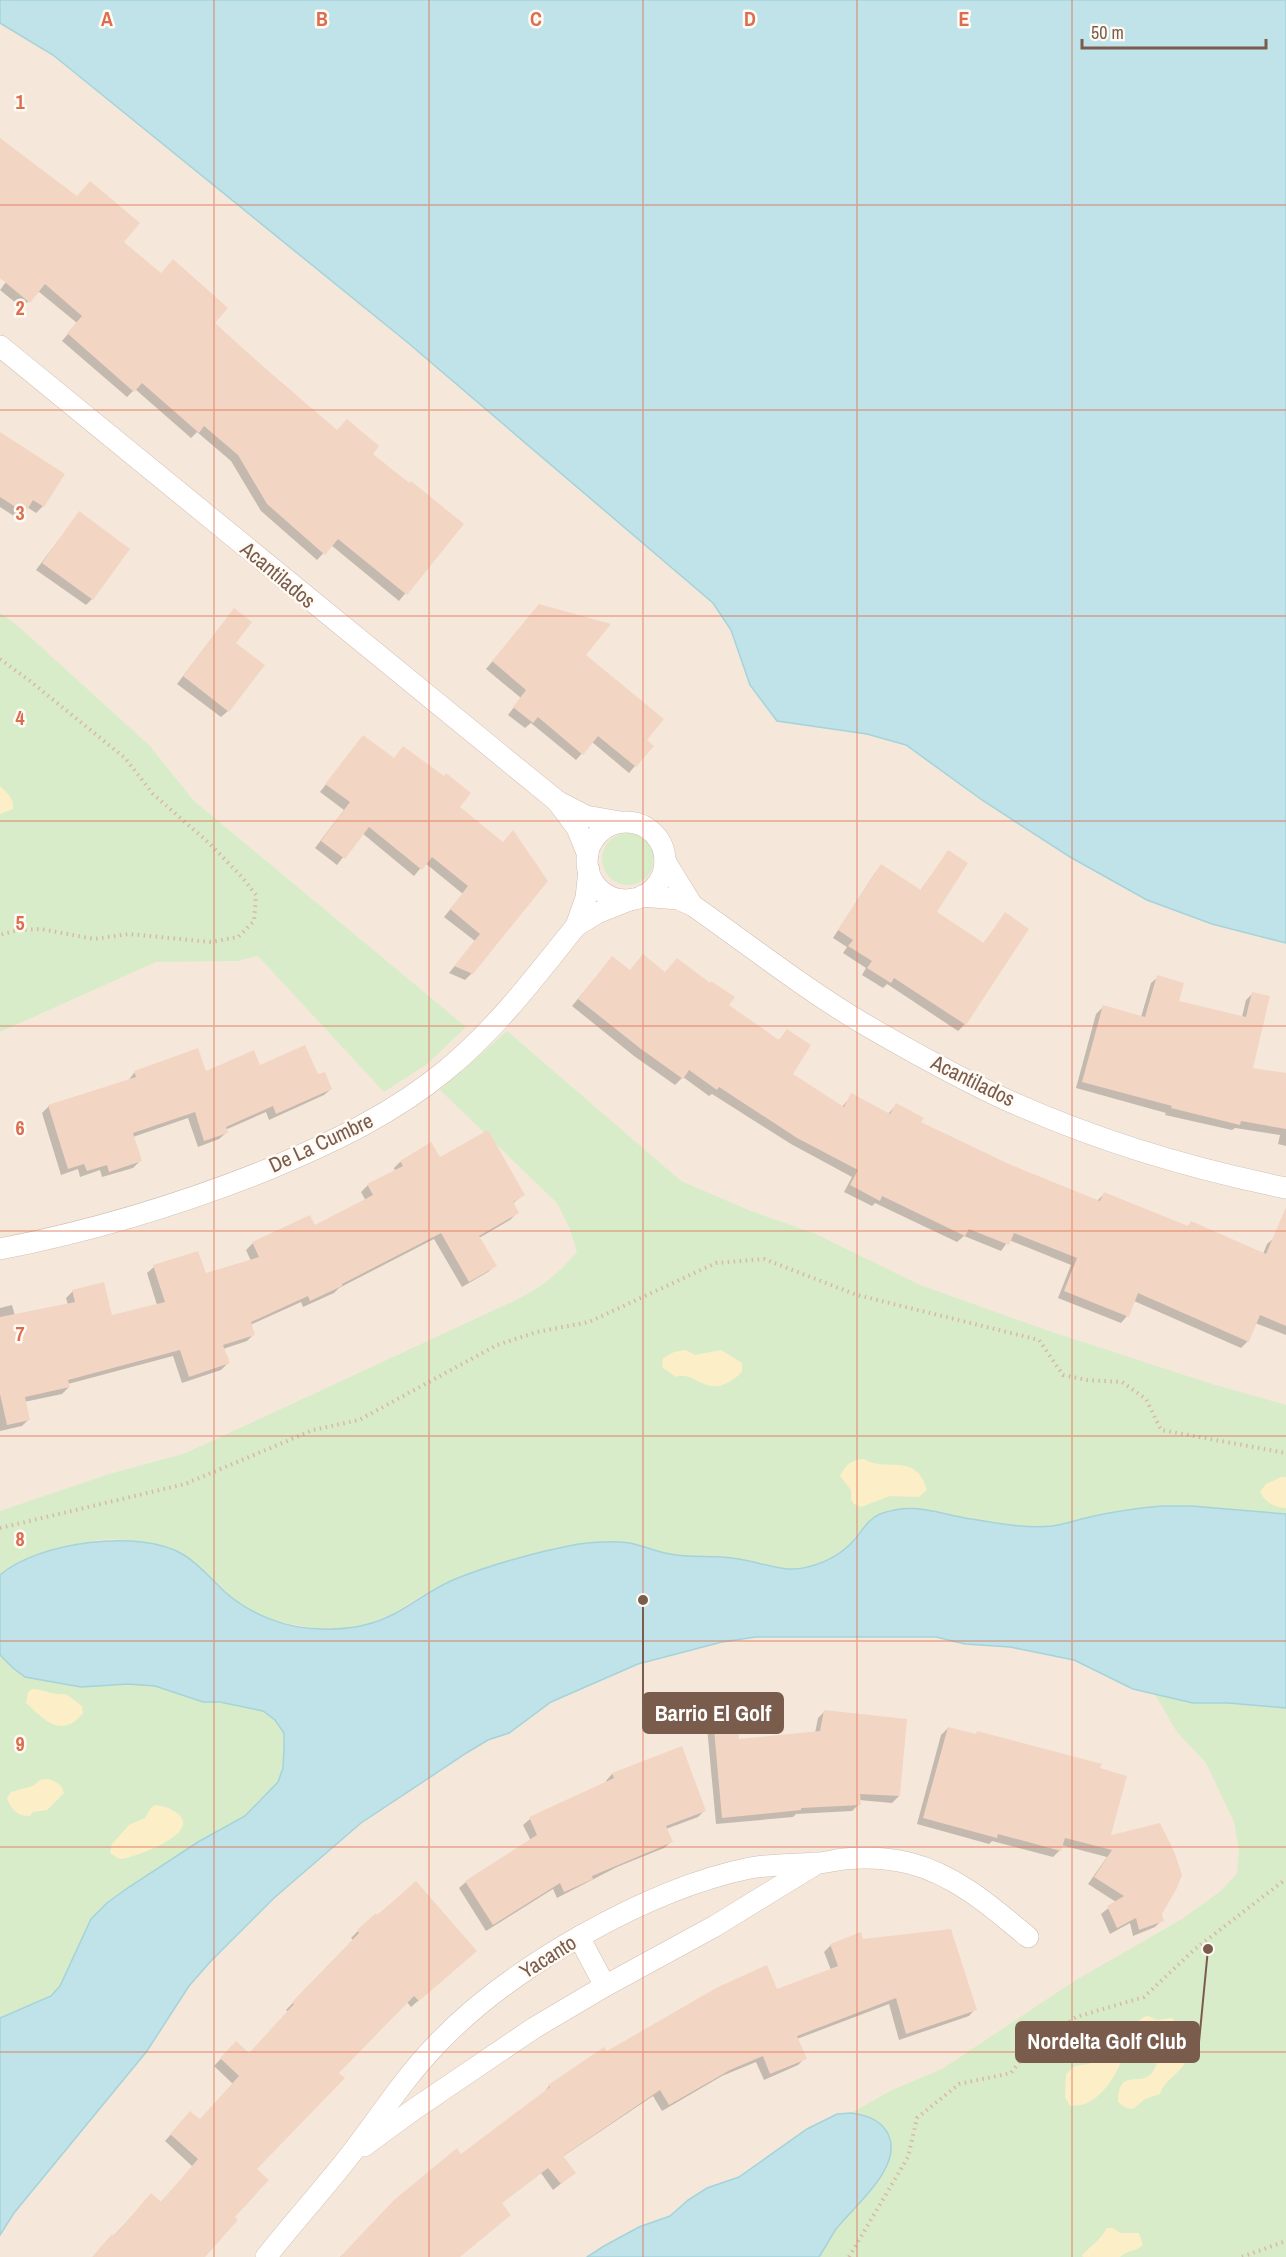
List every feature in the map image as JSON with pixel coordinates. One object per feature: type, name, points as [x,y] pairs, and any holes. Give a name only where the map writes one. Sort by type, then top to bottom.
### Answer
[{"type":"street","name":"Acantilados","points":[[0,346],[557,801]]},
{"type":"street","points":[[557,801],[586,816],[632,822],[652,831],[664,850],[665,861],[659,882],[637,898],[597,913],[576,926]]},
{"type":"street","points":[[557,801],[577,828],[600,889],[620,899],[678,899],[692,905]]},
{"type":"street","points":[[576,926],[586,898],[591,843],[599,833],[620,822]]},
{"type":"street","points":[[665,861],[692,905]]},
{"type":"street","name":"Acantilados","points":[[692,905],[863,1023],[996,1095],[1121,1144],[1232,1177],[1286,1188]]},
{"type":"street","name":"De La Cumbre","points":[[0,1249],[126,1218],[228,1185],[320,1148],[371,1121],[406,1100],[446,1070],[484,1035],[524,991],[576,926]]},
{"type":"street","name":"Yacanto","points":[[266,2257],[346,2160],[402,2085],[437,2043],[500,1988],[579,1937],[653,1900],[691,1885],[748,1869],[782,1863],[874,1859],[909,1863],[957,1882],[1028,1937]]},
{"type":"street","name":"Yacanto","points":[[346,2160],[413,2110],[534,2028],[714,1926],[816,1863]]},
{"type":"street","points":[[579,1937],[605,1986]]},
{"type":"path","points":[[0,660],[30,681],[125,758],[153,794],[209,843],[256,895],[254,921],[238,937],[211,942],[129,934],[94,939],[41,929],[18,930],[0,935]]},
{"type":"path","points":[[0,1528],[184,1484],[313,1430],[359,1420],[497,1345],[537,1332],[589,1322],[716,1263],[764,1259],[857,1295],[1040,1340],[1063,1375],[1087,1380],[1122,1382],[1146,1399],[1161,1430],[1286,1453]]},
{"type":"path","points":[[849,2257],[908,2157],[917,2118],[959,2084],[1011,2073],[1027,2051],[1076,2017],[1144,1997],[1195,1949],[1286,1878]]},
{"type":"path","points":[[1242,2257],[1286,2241]]},
{"type":"shaded area","points":[[0,23],[53,55],[407,342],[713,603],[731,630],[750,685],[777,721],[867,734],[906,745],[982,800],[1212,924],[1286,943],[1286,2257],[0,2257]]},
{"type":"green space","points":[[0,613],[18,626],[150,746],[194,801],[466,1027],[427,1064],[384,1092],[258,956],[237,961],[156,962],[0,1032]]},
{"type":"green space","points":[[628,833],[638,835],[646,841],[652,849],[654,859],[652,869],[646,877],[638,883],[628,885],[618,883],[610,877],[604,869],[602,859],[604,849],[610,841],[618,835]]},
{"type":"green space","points":[[507,1031],[681,1181],[751,1211],[816,1234],[920,1285],[1049,1331],[1212,1384],[1286,1405],[1286,1514],[1234,1510],[1124,1510],[1052,1526],[1022,1526],[966,1518],[937,1511],[864,1526],[845,1549],[831,1558],[813,1566],[788,1569],[735,1558],[671,1555],[651,1548],[559,1548],[455,1580],[422,1595],[391,1615],[351,1629],[317,1629],[270,1620],[241,1606],[197,1564],[180,1552],[117,1539],[97,1540],[0,1575],[0,1511],[109,1474],[186,1453],[514,1301],[548,1280],[577,1252],[570,1229],[557,1203],[440,1090]]},
{"type":"green space","points":[[0,1655],[26,1677],[81,1687],[128,1684],[155,1686],[203,1702],[220,1702],[263,1711],[275,1720],[284,1733],[284,1748],[283,1768],[278,1782],[245,1816],[198,1842],[107,1903],[91,1919],[60,1986],[51,1996],[0,2018]]},
{"type":"green space","points":[[1154,1693],[1193,1703],[1228,1703],[1286,1708],[1286,2257],[819,2257],[835,2231],[887,2169],[865,2115],[851,2113],[892,2090],[942,2069],[1076,1980],[1182,1919],[1222,1890],[1237,1873],[1239,1851],[1234,1822],[1206,1763],[1177,1732]]},
{"type":"sand","points":[[0,786],[10,796],[13,809],[0,814]]},
{"type":"sand","points":[[686,1350],[695,1355],[721,1350],[742,1363],[742,1372],[720,1386],[711,1386],[690,1377],[676,1377],[662,1367],[663,1358],[674,1352]]},
{"type":"sand","points":[[864,1459],[873,1463],[908,1467],[922,1478],[927,1490],[919,1497],[890,1496],[861,1507],[854,1504],[851,1499],[851,1490],[840,1476],[849,1463]]},
{"type":"sand","points":[[1286,1477],[1286,1508],[1271,1504],[1260,1492],[1266,1484]]},
{"type":"sand","points":[[32,1689],[66,1694],[82,1706],[83,1713],[67,1725],[53,1724],[26,1703],[28,1692]]},
{"type":"sand","points":[[48,1779],[59,1784],[64,1793],[47,1810],[33,1812],[30,1816],[22,1815],[13,1809],[7,1798],[11,1792]]},
{"type":"sand","points":[[155,1805],[172,1810],[183,1821],[182,1828],[175,1836],[152,1849],[129,1857],[120,1859],[110,1853],[112,1844],[129,1825],[145,1818]]},
{"type":"sand","points":[[1148,2016],[1157,2020],[1172,2018],[1175,2022],[1175,2029],[1172,2034],[1157,2043],[1138,2044],[1133,2037],[1136,2026],[1141,2019]]},
{"type":"sand","points":[[1105,2043],[1125,2053],[1118,2068],[1098,2096],[1082,2105],[1070,2106],[1065,2097],[1066,2074],[1075,2066],[1089,2064]]},
{"type":"sand","points":[[1160,2055],[1184,2057],[1187,2060],[1165,2084],[1160,2094],[1145,2099],[1133,2109],[1126,2108],[1118,2102],[1119,2091],[1125,2081],[1146,2078],[1151,2074]]},
{"type":"sand","points":[[1107,2228],[1113,2228],[1120,2233],[1139,2233],[1143,2245],[1120,2257],[1083,2257],[1082,2255]]},
{"type":"water","points":[[0,0],[1286,0],[1286,943],[1212,924],[1147,900],[1070,857],[982,800],[906,745],[867,734],[777,721],[750,685],[731,630],[713,603],[407,342],[53,55],[0,23]]},
{"type":"water","points":[[1162,1506],[1191,1506],[1286,1514],[1286,1708],[1228,1703],[1193,1703],[1133,1689],[1074,1660],[1010,1647],[965,1644],[936,1637],[756,1637],[722,1642],[638,1664],[551,1702],[509,1733],[488,1740],[468,1752],[361,1823],[274,1898],[189,1986],[147,2051],[14,2213],[0,2235],[0,2018],[51,1996],[60,1986],[91,1919],[107,1903],[198,1842],[245,1816],[278,1782],[283,1768],[284,1748],[284,1733],[275,1720],[263,1711],[220,1702],[203,1702],[155,1686],[128,1684],[81,1687],[25,1677],[0,1655],[0,1575],[17,1564],[39,1554],[90,1542],[142,1542],[165,1547],[184,1555],[235,1600],[258,1614],[296,1626],[341,1629],[385,1618],[467,1574],[548,1550],[579,1544],[627,1543],[678,1555],[724,1557],[796,1569],[815,1565],[833,1557],[848,1546],[872,1519],[892,1510],[926,1510],[1001,1524],[1042,1527],[1111,1513]]},
{"type":"water","points":[[851,2113],[872,2118],[884,2128],[891,2145],[890,2158],[876,2184],[836,2229],[819,2257],[587,2257],[639,2227],[670,2216],[688,2200],[707,2188],[739,2177],[807,2129],[837,2114]]},
{"type":"building","points":[[0,138],[77,196],[90,181],[140,223],[124,242],[161,273],[173,259],[228,308],[215,323],[337,430],[347,419],[379,446],[373,454],[464,524],[407,595],[338,539],[325,555],[267,504],[238,455],[204,426],[199,433],[142,383],[134,392],[67,333],[82,316],[45,284],[30,303],[0,278]]},
{"type":"building","points":[[0,432],[65,474],[44,507],[33,500],[25,513],[0,497]]},
{"type":"building","points":[[79,511],[130,549],[93,600],[42,563]]},
{"type":"building","points":[[539,604],[611,624],[586,655],[664,719],[647,740],[654,746],[636,767],[598,736],[583,755],[538,717],[533,723],[513,707],[526,690],[492,661]]},
{"type":"building","points":[[234,608],[252,622],[236,643],[265,665],[229,712],[183,676]]},
{"type":"building","points":[[363,735],[394,758],[403,746],[444,776],[446,773],[471,793],[460,807],[503,842],[513,830],[548,881],[473,974],[454,966],[480,934],[450,909],[468,886],[432,857],[422,870],[369,827],[345,859],[321,841],[350,802],[325,784]]},
{"type":"building","points":[[948,850],[968,863],[937,912],[984,943],[1005,912],[1029,929],[966,1025],[894,978],[891,983],[867,968],[872,961],[848,946],[853,940],[838,930],[881,864],[921,890]]},
{"type":"building","points":[[643,954],[665,972],[677,958],[710,983],[711,981],[735,997],[729,1005],[779,1040],[787,1029],[811,1045],[793,1074],[844,1107],[851,1093],[890,1114],[896,1103],[924,1118],[921,1122],[1011,1165],[1100,1201],[1104,1192],[1188,1226],[1191,1221],[1266,1254],[1286,1207],[1286,1326],[1260,1315],[1249,1342],[1138,1293],[1129,1317],[1064,1291],[1077,1258],[1014,1233],[1009,1245],[969,1229],[965,1236],[882,1196],[880,1201],[850,1185],[858,1170],[797,1138],[719,1087],[717,1090],[689,1070],[683,1079],[578,999],[612,956],[630,970]]},
{"type":"building","points":[[1157,975],[1184,983],[1179,1001],[1246,1017],[1252,992],[1270,996],[1253,1068],[1286,1073],[1286,1129],[1241,1121],[1240,1125],[1082,1082],[1103,1005],[1145,1017]]},
{"type":"building","points":[[305,1045],[318,1074],[325,1072],[332,1089],[276,1114],[273,1106],[226,1127],[228,1133],[204,1141],[195,1112],[133,1133],[142,1161],[109,1172],[107,1165],[87,1171],[84,1164],[68,1169],[48,1105],[136,1077],[134,1071],[198,1048],[206,1071],[254,1050],[260,1065]]},
{"type":"building","points":[[488,1130],[525,1195],[513,1202],[519,1213],[479,1236],[497,1266],[469,1282],[441,1233],[310,1301],[308,1296],[251,1322],[255,1335],[223,1345],[230,1363],[189,1377],[180,1350],[68,1380],[70,1387],[25,1397],[30,1420],[7,1425],[0,1394],[0,1317],[75,1302],[72,1290],[104,1282],[112,1315],[165,1302],[153,1265],[198,1251],[206,1273],[259,1257],[252,1242],[310,1215],[315,1225],[373,1195],[367,1184],[403,1166],[400,1161],[431,1142],[440,1157]]},
{"type":"building","points":[[824,1710],[907,1719],[900,1796],[860,1794],[861,1805],[801,1808],[801,1810],[722,1818],[713,1718],[737,1716],[739,1739],[820,1731]]},
{"type":"building","points":[[948,1727],[976,1734],[977,1731],[1102,1764],[1100,1768],[1127,1776],[1111,1835],[1160,1823],[1174,1851],[1182,1875],[1162,1914],[1164,1921],[1139,1930],[1136,1918],[1117,1928],[1107,1906],[1124,1896],[1094,1877],[1112,1850],[1065,1838],[1061,1851],[998,1834],[997,1838],[923,1818]]},
{"type":"building","points":[[682,1746],[706,1811],[666,1826],[673,1842],[592,1876],[593,1879],[564,1892],[560,1883],[493,1925],[465,1881],[537,1835],[529,1817],[614,1778],[612,1773]]},
{"type":"building","points":[[416,1881],[477,1951],[419,2001],[414,1996],[339,2073],[345,2078],[257,2169],[269,2180],[235,2217],[238,2220],[205,2257],[92,2257],[112,2234],[114,2236],[151,2193],[161,2202],[198,2159],[170,2134],[190,2111],[200,2119],[239,2076],[220,2058],[236,2041],[249,2053],[294,2004],[292,2002],[359,1933],[357,1930]]},
{"type":"building","points":[[951,1929],[977,2010],[906,2034],[896,1998],[797,2036],[807,2059],[770,2074],[763,2056],[730,2070],[669,2105],[660,2090],[563,2156],[576,2173],[561,2184],[548,2168],[502,2203],[511,2215],[460,2257],[340,2257],[394,2200],[457,2148],[461,2154],[550,2087],[548,2085],[604,2047],[607,2051],[718,1987],[767,1965],[777,1989],[838,1966],[830,1944],[861,1932],[863,1939]]},
{"type":"place","name":"Barrio El Golf","points":[[643,1600]]},
{"type":"place","name":"Nordelta Golf Club","points":[[1208,1949]]}]
